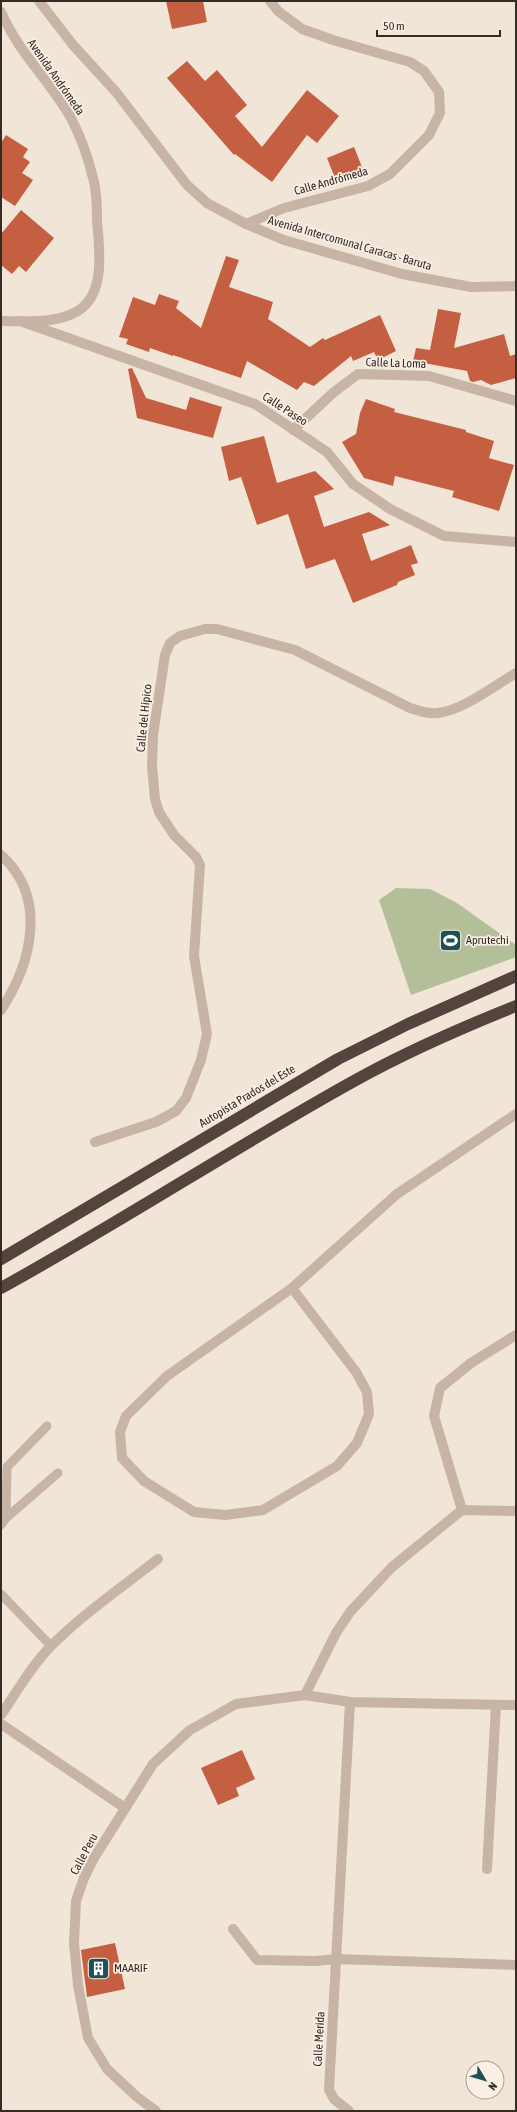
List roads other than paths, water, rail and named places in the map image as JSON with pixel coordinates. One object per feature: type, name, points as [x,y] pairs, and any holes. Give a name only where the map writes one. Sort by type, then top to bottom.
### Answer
[{"type":"highway","name":"Autopista Prados del Este","points":[[1,1259],[338,1058],[422,1017],[516,976]]},
{"type":"highway","points":[[1,1288],[68,1251],[354,1080],[421,1046],[516,1006]]},
{"type":"street","name":"Avenida Intercomunal Caracas - Baruta","points":[[39,1],[73,45],[116,92],[187,186],[207,203],[246,224],[284,240],[402,274],[471,287],[516,286]]},
{"type":"street","name":"Calle Andrómeda","points":[[246,224],[284,208],[368,186],[390,174],[429,136],[440,113],[439,92],[424,71],[410,62],[336,41],[302,29],[278,11],[270,1]]},
{"type":"street","name":"Avenida Andrómeda","points":[[1,12],[17,44],[62,105],[82,142],[94,180],[100,257],[94,289],[88,302],[76,313],[55,319],[1,321]]},
{"type":"street","name":"Calle Paseo","points":[[20,321],[255,404],[326,452],[352,484],[390,509],[444,536],[516,542]]},
{"type":"street","name":"Calle La Loma","points":[[293,430],[334,392],[358,374],[429,376],[516,401]]},
{"type":"street","name":"Calle del Hípico","points":[[95,1142],[156,1122],[176,1111],[186,1098],[206,1042],[206,1026],[194,956],[200,865],[196,858],[174,835],[159,812],[155,799],[153,735],[165,655],[170,643],[180,636],[192,631],[211,629],[295,650],[410,708],[427,713],[437,713],[451,710],[516,673]]},
{"type":"street","points":[[1,855],[20,877],[28,894],[32,917],[28,952],[17,980],[1,1010]]},
{"type":"street","points":[[292,1288],[356,1372],[367,1392],[369,1414],[357,1443],[337,1466],[262,1510],[224,1515],[194,1512],[144,1481],[122,1458],[120,1432],[126,1416],[168,1376],[292,1288],[397,1194],[516,1114]]},
{"type":"street","points":[[462,1510],[434,1416],[440,1388],[471,1363],[516,1335]]},
{"type":"street","points":[[305,1695],[336,1633],[350,1612],[392,1567],[462,1510],[516,1511]]},
{"type":"street","points":[[1,1715],[36,1664],[51,1646],[79,1621],[158,1559]]},
{"type":"street","name":"Calle Peru","points":[[156,2111],[137,2097],[108,2069],[88,2038],[74,1943],[76,1901],[94,1858],[153,1764],[190,1730],[236,1704],[305,1695],[350,1702],[516,1705]]},
{"type":"street","name":"Calle Merida","points":[[349,2111],[334,2099],[329,2090],[350,1702]]},
{"type":"street","points":[[487,1869],[496,1705]]},
{"type":"street","points":[[1,1724],[125,1808]]},
{"type":"street","points":[[233,1929],[257,1960],[337,1960],[516,1965]]},
{"type":"lane","points":[[4,1522],[7,1467],[47,1426]]},
{"type":"lane","points":[[4,1522],[58,1473]]},
{"type":"lane","points":[[1,1594],[51,1646]]},
{"type":"place","name":"Aprutechi","points":[[451,940]]},
{"type":"place","name":"MAARIF","points":[[99,1968]]}]
